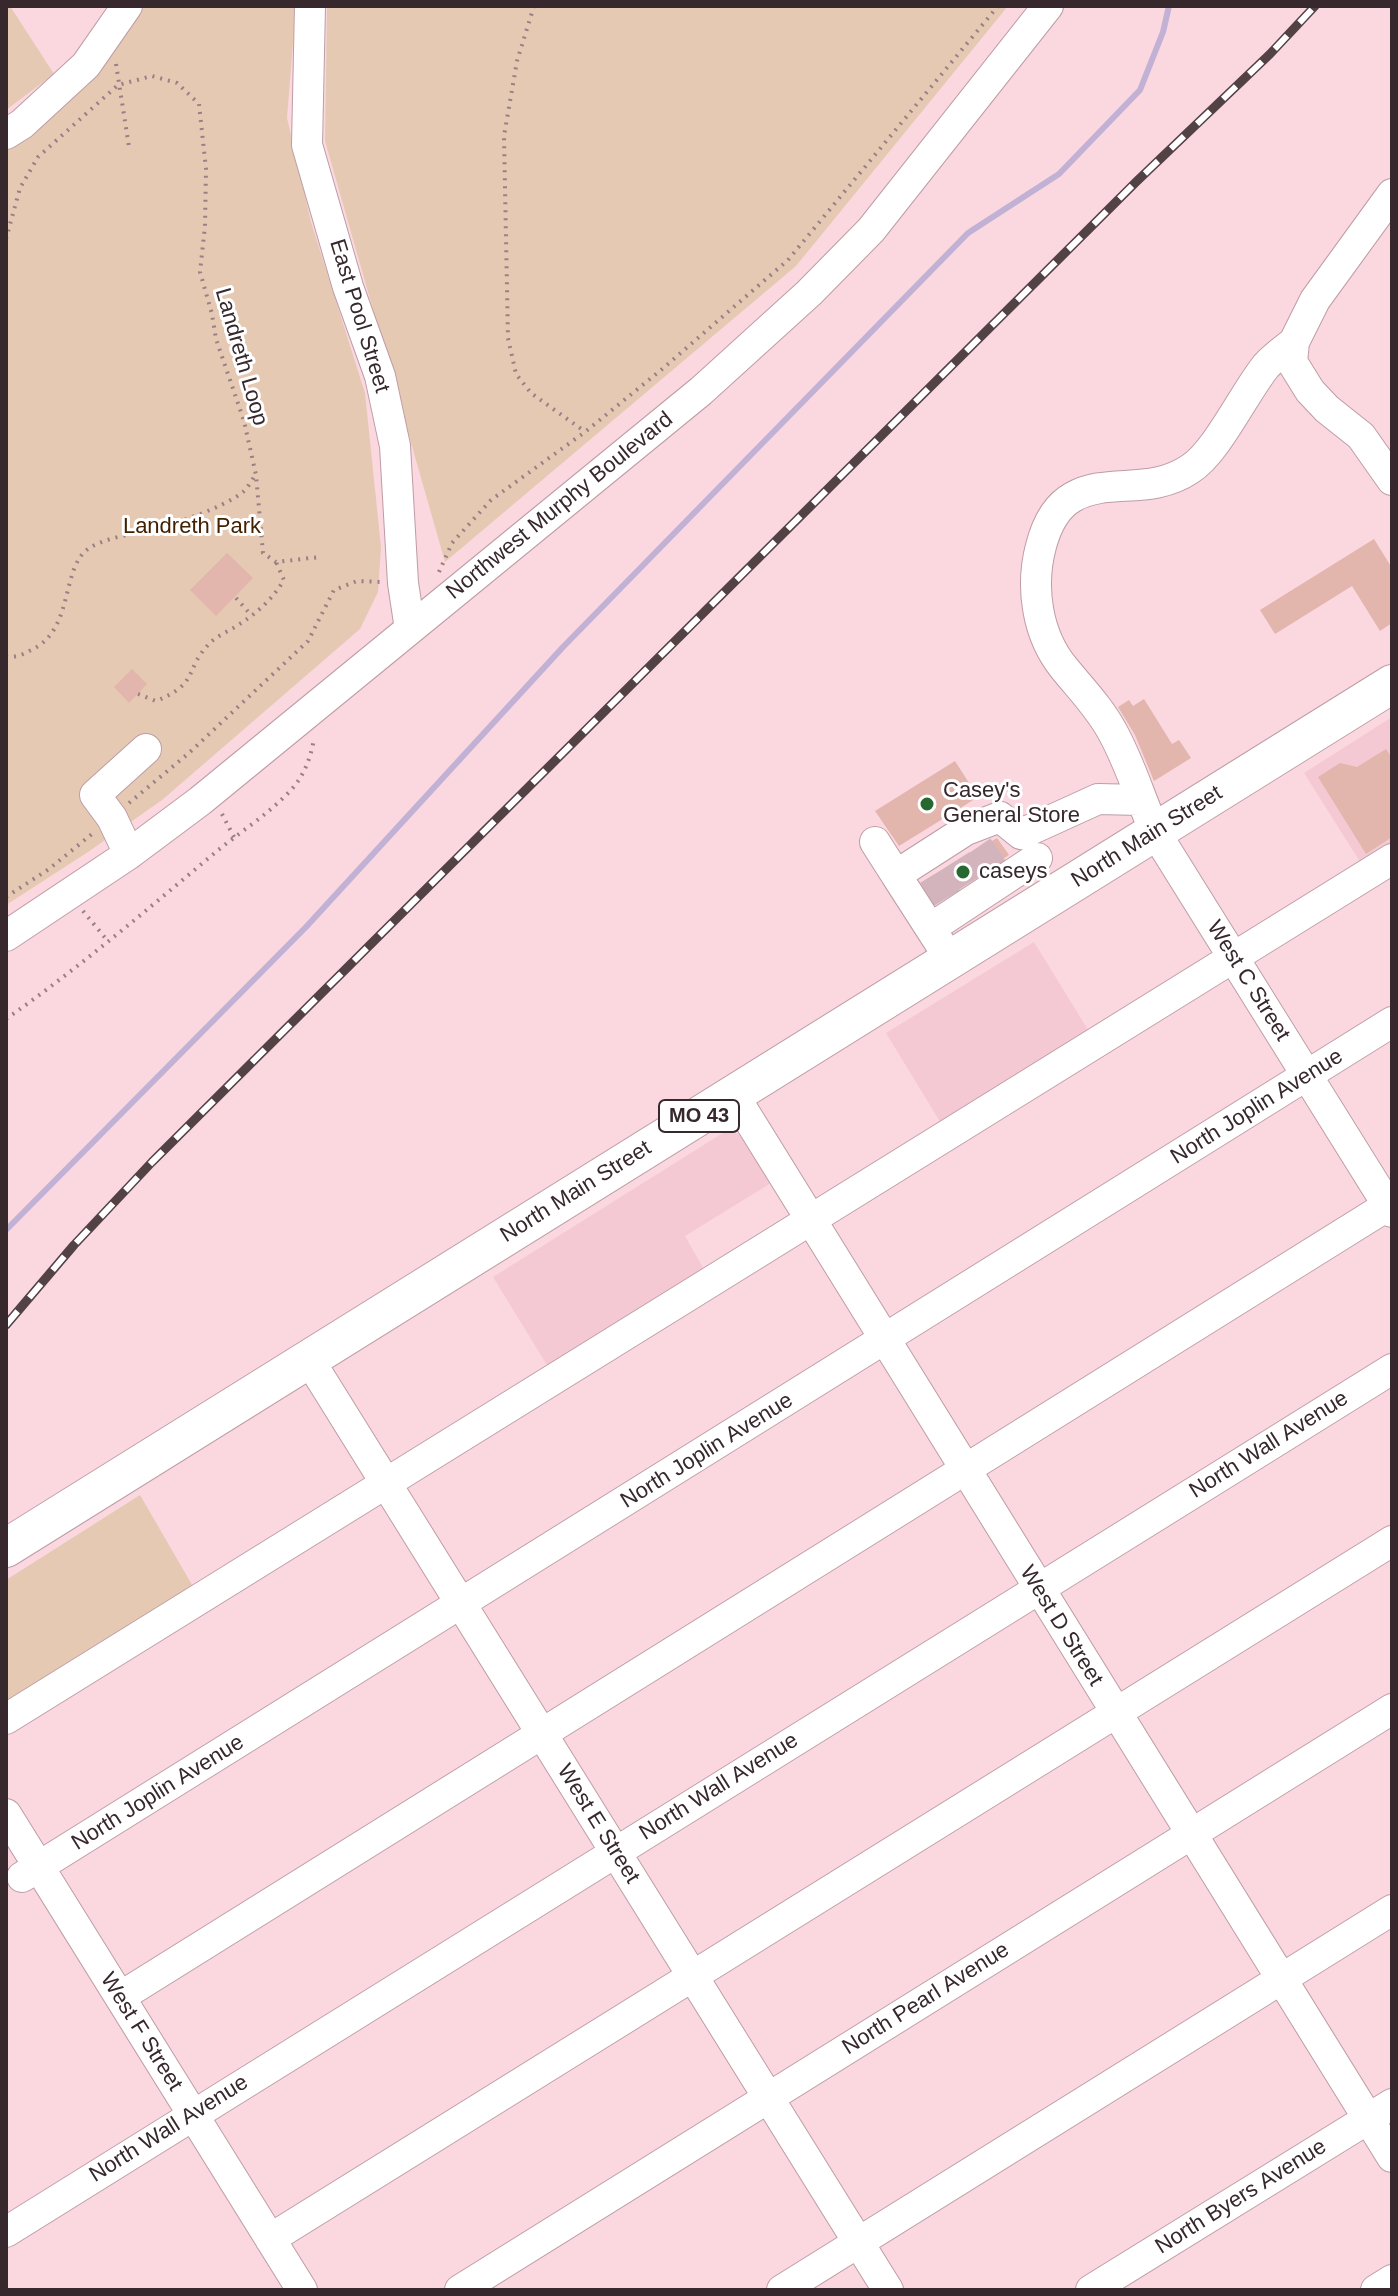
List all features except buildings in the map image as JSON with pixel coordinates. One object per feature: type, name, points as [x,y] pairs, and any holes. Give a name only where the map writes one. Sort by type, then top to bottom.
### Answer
[{"type":"main road","name":"North Main Street","points":[[6,1548],[733,1094],[959,881],[1058,892],[1148,816],[1392,684]]},
{"type":"street","name":"East Pool Street","points":[[310,6],[307,145],[348,287],[380,376],[395,446],[403,583],[410,629]]},
{"type":"street","name":"Northwest Murphy Boulevard","points":[[6,936],[129,854],[200,801],[701,391],[809,293],[871,230],[1048,6]]},
{"type":"street","points":[[6,134],[22,124],[86,65],[120,16]]},
{"type":"street","points":[[1388,465],[1361,436],[1327,409],[1304,383],[1292,362],[1294,342],[1315,300],[1392,194]]},
{"type":"street","name":"West C Street","points":[[1294,342],[1266,366],[1206,453],[1188,471],[1145,486],[1099,488],[1071,498],[1050,520],[1036,567],[1035,588],[1038,612],[1051,648],[1104,716],[1118,741],[1148,816],[1391,1207]]},
{"type":"street","points":[[129,854],[112,818],[95,795],[146,749]]},
{"type":"street","points":[[896,875],[959,881],[1029,846],[1098,799],[1148,816]]},
{"type":"street","points":[[959,881],[1000,817],[1029,846],[1058,892]]},
{"type":"street","points":[[875,842],[896,875]]},
{"type":"street","points":[[6,1719],[1392,859]]},
{"type":"street","points":[[896,875],[959,881]]},
{"type":"street","name":"North Joplin Avenue","points":[[30,1872],[1392,1022]]},
{"type":"street","name":"West D Street","points":[[733,1094],[1282,1979],[1380,2111],[1392,2157]]},
{"type":"street","points":[[120,1997],[1391,1207]]},
{"type":"street","name":"West E Street","points":[[308,1358],[888,2290]]},
{"type":"street","name":"North Wall Avenue","points":[[6,2232],[1392,1369]]},
{"type":"street","points":[[270,2239],[1392,1541]]},
{"type":"street","name":"North Pearl Avenue","points":[[460,2290],[1392,1709]]},
{"type":"street","name":"West F Street","points":[[6,1814],[30,1872],[120,1997],[302,2290]]},
{"type":"street","points":[[782,2290],[1392,1910]]},
{"type":"street","name":"North Byers Avenue","points":[[1091,2290],[1380,2111]]},
{"type":"street","points":[[1376,2290],[1392,2280]]},
{"type":"path","points":[[534,6],[517,61],[504,136],[508,338],[516,374],[531,393],[585,432]]},
{"type":"path","points":[[6,897],[49,869],[189,753],[308,641],[334,590],[357,581],[431,584],[445,562],[452,543],[491,500],[585,432],[788,260],[998,6]]},
{"type":"path","points":[[120,16],[118,85],[129,147]]},
{"type":"path","name":"Landreth Loop","points":[[118,85],[152,76],[177,83],[199,104],[206,169],[200,272],[216,339],[244,421],[256,475],[263,553],[276,562]]},
{"type":"path","points":[[6,239],[20,188],[38,157],[118,85]]},
{"type":"path","points":[[6,656],[12,658],[33,650],[47,639],[64,609],[76,567],[87,549],[207,510],[244,491],[256,475]]},
{"type":"path","points":[[138,694],[156,701],[177,693],[191,676],[209,643],[272,600],[284,580],[276,562],[320,557]]},
{"type":"path","points":[[236,598],[252,616]]},
{"type":"path","points":[[6,1019],[65,978],[107,940],[135,921],[286,796],[309,764],[314,737],[307,714]]},
{"type":"path","points":[[68,894],[107,940]]},
{"type":"shaded area","points":[[1392,717],[1392,863],[1369,876],[1304,773]]},
{"type":"shaded area","points":[[1034,942],[1098,1046],[950,1138],[886,1033]]},
{"type":"shaded area","points":[[726,1131],[739,1134],[771,1183],[685,1236],[714,1287],[558,1383],[493,1277]]},
{"type":"green space","points":[[6,6],[10,6],[54,74],[6,110]]},
{"type":"green space","name":"Landreth Park","points":[[120,6],[296,6],[287,118],[311,222],[365,393],[381,547],[378,592],[360,629],[162,800],[6,905],[6,118],[84,54]]},
{"type":"green space","points":[[327,6],[1008,6],[796,266],[445,562],[325,141]]},
{"type":"green space","points":[[140,1495],[195,1590],[6,1708],[6,1580]]},
{"type":"waterway","points":[[6,1230],[306,927],[563,647],[968,233],[1059,174],[1140,90],[1163,32],[1169,6]]},
{"type":"tunnel","points":[[978,847],[993,869]]},
{"type":"tunnel","points":[[957,860],[971,882]]},
{"type":"tunnel","points":[[933,875],[947,898]]},
{"type":"railway","points":[[6,1325],[74,1245],[152,1162],[1315,6]]},
{"type":"place","name":"Casey's General Store","points":[[927,804]]},
{"type":"place","name":"caseys","points":[[963,872]]}]
